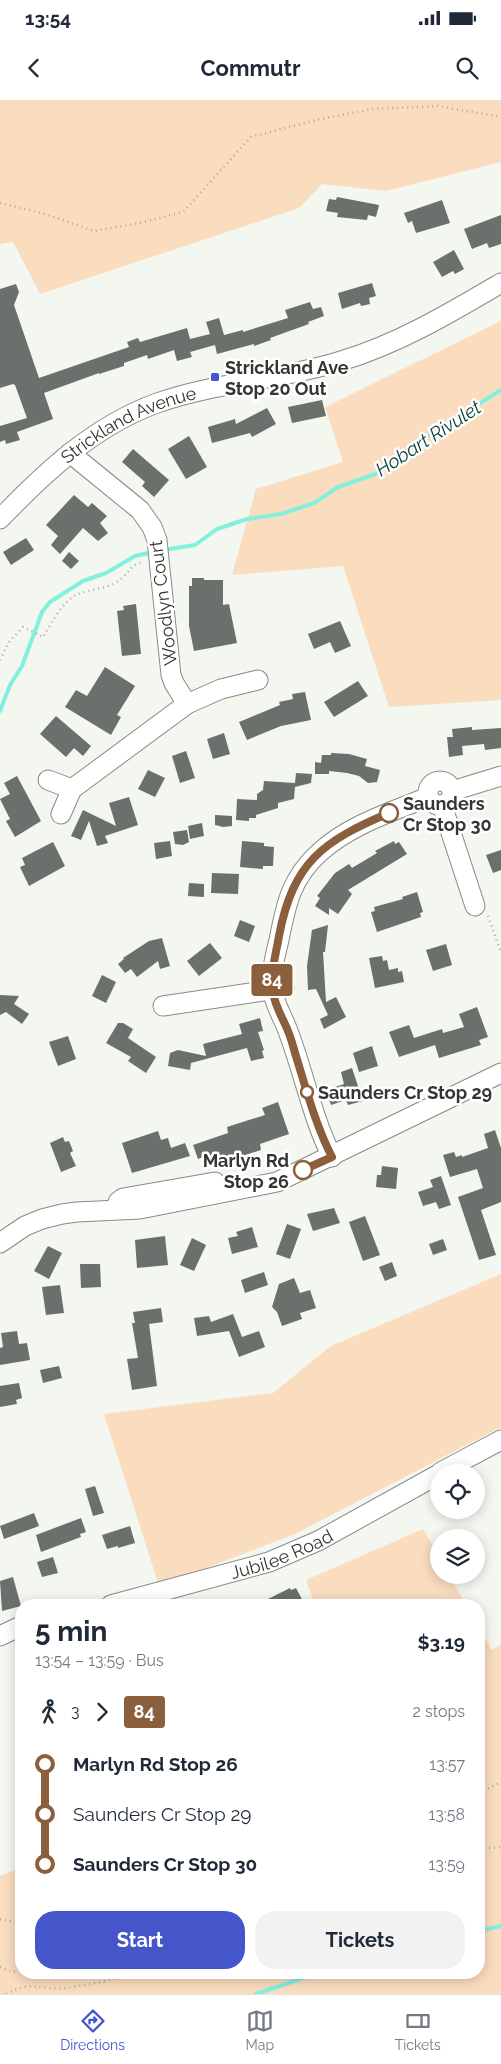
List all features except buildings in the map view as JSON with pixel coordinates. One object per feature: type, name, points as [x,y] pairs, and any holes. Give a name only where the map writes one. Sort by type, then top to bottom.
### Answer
[{"type":"street","name":"Strickland Avenue","points":[[0,519],[31,487],[70,453],[102,430],[129,415],[157,403],[214,388],[340,362],[378,348],[450,313],[501,283]]},
{"type":"street","name":"Woodlyn Court","points":[[70,453],[140,510],[152,527],[157,540],[153,567],[171,675],[174,684],[187,704]]},
{"type":"street","points":[[61,814],[72,789],[187,704],[221,688],[258,680]]},
{"type":"street","points":[[332,1157],[314,1116],[288,1030],[278,989],[279,937],[283,915],[295,882],[306,866],[321,851],[361,825],[501,776]]},
{"type":"street","points":[[48,780],[72,789]]},
{"type":"street","points":[[441,797],[475,906]]},
{"type":"street","points":[[164,1006],[278,989]]},
{"type":"street","points":[[0,1243],[13,1232],[42,1219],[77,1212],[140,1209],[264,1186],[332,1157],[501,1073]]},
{"type":"street","name":"Jubilee Road","points":[[457,1464],[501,1440]]},
{"type":"street","name":"Jubilee Road","points":[[133,1599],[269,1562],[318,1541],[430,1479]]},
{"type":"street","points":[[0,1636],[15,1629]]},
{"type":"path","points":[[0,203],[42,213],[94,231],[140,223],[183,212],[252,137],[316,120],[372,109],[438,106],[501,117]]},
{"type":"path","points":[[0,660],[9,642],[23,627],[43,637],[56,615],[75,595],[120,580],[134,564],[145,562],[153,567]]},
{"type":"path","points":[[475,906],[488,914],[501,953]]},
{"type":"path","points":[[485,1790],[501,1782]]},
{"type":"path","points":[[485,1848],[501,1847]]},
{"type":"path","points":[[0,1919],[15,1922]]},
{"type":"path","points":[[0,1967],[15,1971]]},
{"type":"path","points":[[6,1994],[29,1985],[54,1989],[68,1988],[110,1979]]},
{"type":"shaded area","points":[[0,100],[501,100],[501,162],[386,191],[322,184],[299,208],[40,294],[13,242],[0,244]]},
{"type":"shaded area","points":[[501,321],[501,700],[389,707],[343,566],[232,575],[256,489],[343,462],[325,407]]},
{"type":"shaded area","points":[[501,1274],[501,1427],[295,1534],[159,1586],[104,1414],[273,1393],[331,1346]]},
{"type":"shaded area","points":[[423,1529],[430,1541],[430,1584],[454,1584],[463,1599],[313,1599],[306,1580]]},
{"type":"shaded area","points":[[485,1638],[492,1650],[501,1645],[501,1994],[0,1994],[0,1876],[15,1870],[15,1979],[485,1979]]},
{"type":"waterway","name":"Hobart Rivulet","points":[[163,550],[195,545],[217,529],[247,519],[281,514],[314,503],[338,487],[376,474],[405,451],[501,390]]},
{"type":"waterway","name":"Hobart Rivulet","points":[[0,711],[10,685],[22,666],[42,612],[50,602],[83,581],[106,573],[135,556],[153,552]]},
{"type":"waterway","points":[[485,1930],[501,1926]]},
{"type":"waterway","points":[[256,1994],[300,1979]]},
{"type":"bus line","name":"84","points":[[303,1170],[332,1157],[314,1116],[288,1030],[277,1007],[272,989],[273,971],[283,915],[295,882],[306,866],[321,851],[361,825],[389,813]]},
{"type":"place","name":"Strickland Ave Stop 20 Out","points":[[215,377]]},
{"type":"place","name":"Saunders Cr Stop 30","points":[[389,813]]},
{"type":"place","name":"Saunders Cr Stop 29","points":[[307,1092]]},
{"type":"place","name":"Marlyn Rd Stop 26","points":[[303,1170]]}]
